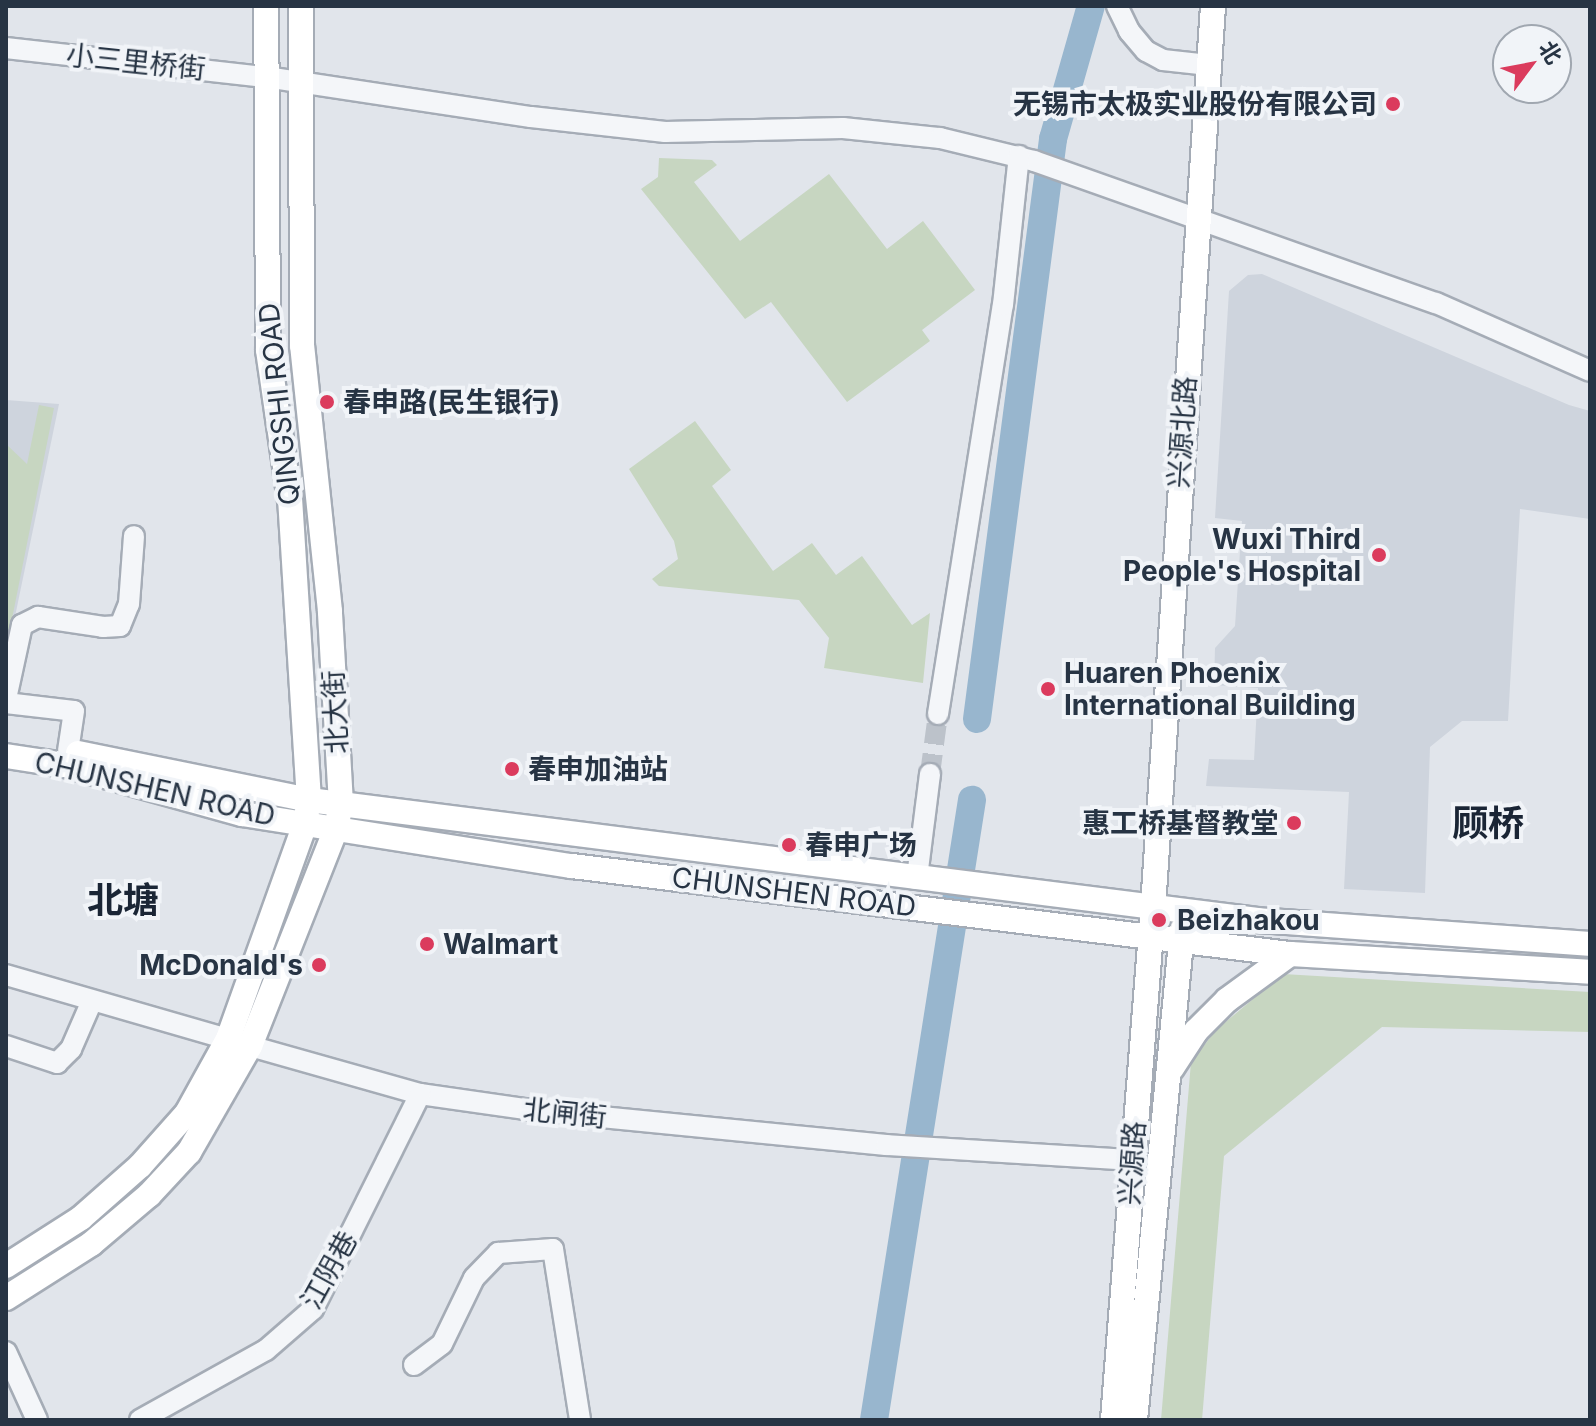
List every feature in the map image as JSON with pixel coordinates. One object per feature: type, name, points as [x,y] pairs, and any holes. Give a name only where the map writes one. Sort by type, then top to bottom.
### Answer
[{"type":"main road","name":"QINGSHI ROAD","points":[[266,6],[268,350],[290,501],[307,812]]},
{"type":"main road","name":"北大街","points":[[6,1298],[91,1244],[149,1195],[189,1152],[336,829],[341,804],[330,611],[302,346],[301,6]]},
{"type":"main road","name":"兴源北路","points":[[1153,907],[1213,6]]},
{"type":"main road","name":"CHUNSHEN ROAD","points":[[6,740],[68,751],[307,812],[336,829],[572,866],[1290,954],[1590,972]]},
{"type":"main road","name":"CHUNSHEN ROAD","points":[[6,756],[65,765],[242,814],[307,812],[341,804],[1182,911],[1590,944]]},
{"type":"main road","points":[[6,1266],[81,1218],[140,1166],[187,1113],[239,1042],[307,812]]},
{"type":"main road","name":"兴源路","points":[[1113,1420],[1153,907]]},
{"type":"main road","points":[[1135,1420],[1182,911]]},
{"type":"main road","points":[[1168,1073],[1196,1031],[1227,1000],[1290,954]]},
{"type":"street","points":[[1117,6],[1129,31],[1146,51],[1163,60],[1209,65]]},
{"type":"street","name":"小三里桥街","points":[[6,48],[266,77],[531,117],[665,132],[843,128],[940,138],[1026,158],[1436,303],[1590,371]]},
{"type":"street","points":[[938,714],[1026,158]]},
{"type":"street","points":[[68,751],[74,711],[6,701],[22,625],[38,617],[103,627],[120,626],[129,604],[134,536]]},
{"type":"street","points":[[917,877],[930,774]]},
{"type":"street","name":"北闸街","points":[[6,975],[420,1094],[540,1111],[886,1145],[1132,1160]]},
{"type":"street","points":[[6,1046],[57,1063],[71,1049],[92,1001]]},
{"type":"street","name":"江阴巷","points":[[140,1420],[266,1350],[313,1309],[420,1094]]},
{"type":"street","points":[[414,1365],[442,1344],[474,1278],[498,1253],[553,1249],[580,1420]]},
{"type":"street","points":[[6,1352],[37,1420]]},
{"type":"shaded area","name":"Wuxi Third People's Hospital","points":[[1262,274],[1569,405],[1590,411],[1590,519],[1520,509],[1508,721],[1462,721],[1430,747],[1425,893],[1344,889],[1349,792],[1206,786],[1209,759],[1254,760],[1258,688],[1214,685],[1215,648],[1235,626],[1242,521],[1215,518],[1229,291],[1248,275]]},
{"type":"shaded area","points":[[6,400],[59,404],[6,660]]},
{"type":"green space","points":[[659,158],[712,160],[717,165],[694,182],[740,241],[829,174],[887,249],[923,221],[975,290],[922,330],[930,341],[847,402],[771,302],[745,319],[641,189],[658,177]]},
{"type":"green space","points":[[39,405],[54,408],[6,649],[6,444],[27,464]]},
{"type":"green space","points":[[695,421],[731,470],[712,486],[773,571],[812,543],[836,575],[862,556],[912,625],[930,613],[923,683],[824,668],[829,638],[799,600],[659,586],[652,579],[678,559],[674,541],[629,469]]},
{"type":"green space","points":[[1283,974],[1590,992],[1590,1032],[1382,1027],[1224,1156],[1202,1420],[1161,1420],[1191,1062],[1216,1030]]},
{"type":"waterway","points":[[977,719],[1053,139],[1091,6]]},
{"type":"waterway","points":[[874,1420],[972,800]]},
{"type":"tunnel","points":[[930,774],[938,714]]},
{"type":"place","name":"无锡市太极实业股份有限公司","points":[[1393,104]]},
{"type":"place","name":"春申路(民生银行)","points":[[327,402]]},
{"type":"place","name":"Wuxi Third People's Hospital","points":[[1379,555]]},
{"type":"place","name":"Huaren Phoenix International Building","points":[[1048,689]]},
{"type":"place","name":"春申加油站","points":[[512,769]]},
{"type":"place","name":"惠工桥基督教堂","points":[[1294,823]]},
{"type":"place","name":"春申广场","points":[[789,845]]},
{"type":"place","name":"Beizhakou","points":[[1159,920]]},
{"type":"place","name":"Walmart","points":[[427,944]]},
{"type":"place","name":"McDonald's","points":[[319,965]]},
{"type":"district","name":"顾桥","points":[[1488,824]]},
{"type":"district","name":"北塘","points":[[123,901]]}]
